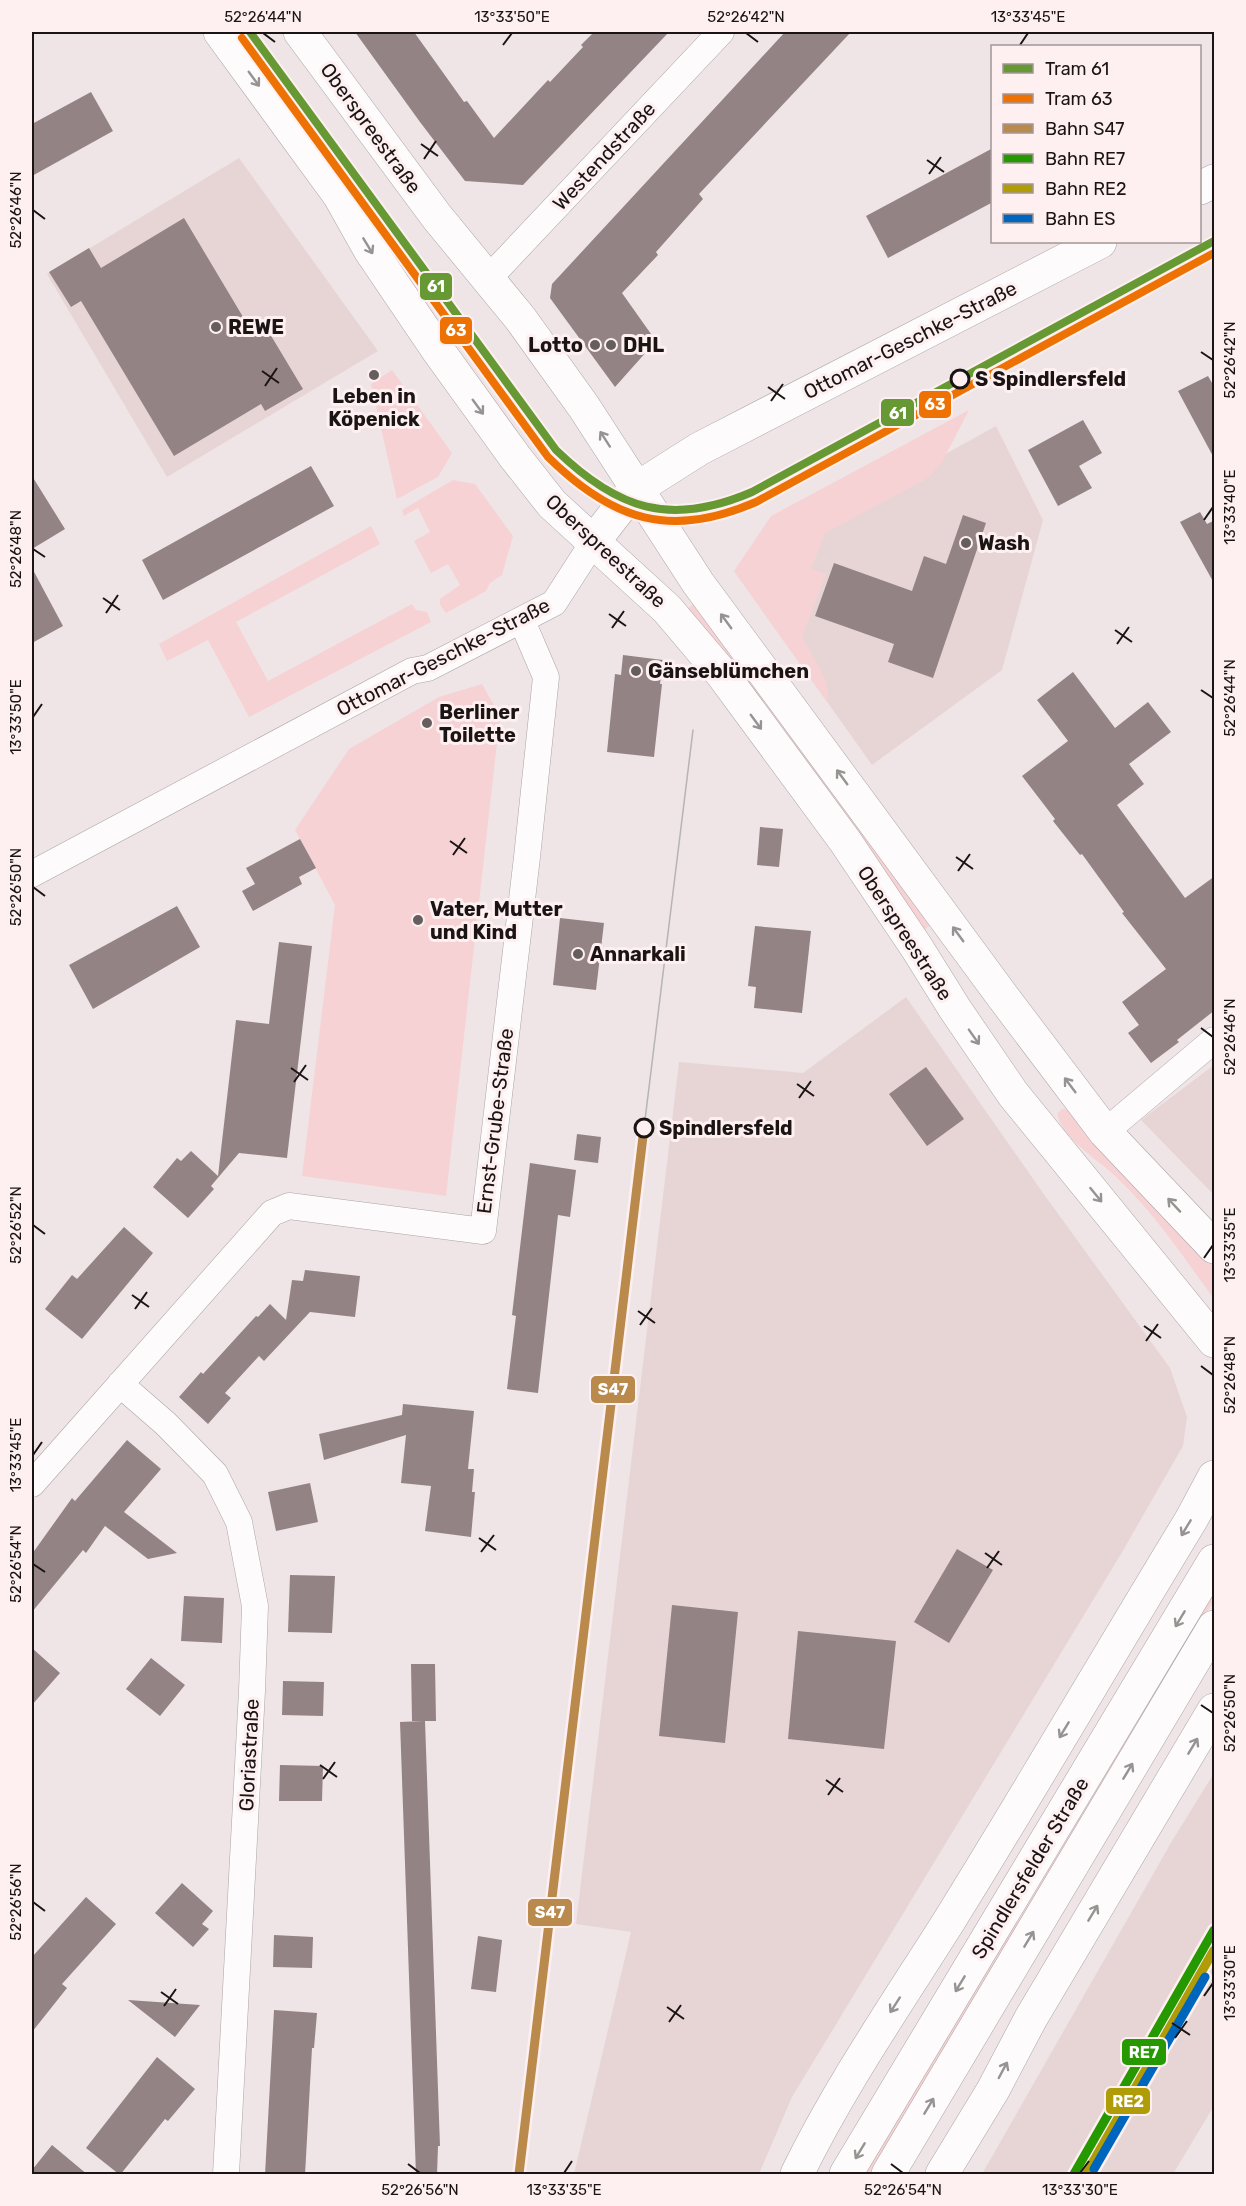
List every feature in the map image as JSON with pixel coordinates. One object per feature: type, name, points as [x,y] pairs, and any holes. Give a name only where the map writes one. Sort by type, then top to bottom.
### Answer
[{"type":"main road","name":"Oberspreestraße","points":[[220,32],[339,195],[370,250],[504,443],[552,504],[667,609],[722,674],[844,841],[1013,1094],[1215,1341]]},
{"type":"main road","name":"Oberspreestraße","points":[[300,32],[437,217],[510,305],[577,398],[698,583],[992,982],[1106,1132],[1215,1247]]},
{"type":"main road","points":[[1201,188],[1215,180]]},
{"type":"main road","name":"Ottomar-Geschke-Straße","points":[[594,541],[636,489],[720,437],[1098,243]]},
{"type":"main road","name":"Oberspreestraße","points":[[955,1010],[992,982]]},
{"type":"main road","points":[[797,2175],[819,2129],[847,2080],[962,1900],[1215,1477]]},
{"type":"main road","name":"Spindlersfelder Straße","points":[[846,2175],[1212,1565]]},
{"type":"main road","name":"Spindlersfelder Straße","points":[[888,2175],[1215,1627]]},
{"type":"main road","points":[[942,2175],[993,2090],[1031,2018],[1215,1710]]},
{"type":"street","name":"Westendstraße","points":[[487,280],[721,32]]},
{"type":"street","name":"Ottomar-Geschke-Straße","points":[[32,874],[412,671],[428,668],[554,603],[594,541]]},
{"type":"street","name":"Ernst-Grube-Straße","points":[[32,1484],[272,1213],[289,1206],[483,1231],[546,677],[522,621]]},
{"type":"street","points":[[1106,1132],[1215,1040]]},
{"type":"street","name":"Gloriastraße","points":[[120,1383],[166,1424],[215,1474],[239,1522],[255,1606],[226,2175]]},
{"type":"shaded area","points":[[239,158],[378,351],[167,477],[47,274]]},
{"type":"shaded area","points":[[392,370],[452,453],[438,477],[397,499],[371,384]]},
{"type":"shaded area","points":[[969,410],[942,462],[928,478],[825,533],[811,569],[826,574],[802,637],[824,677],[828,694],[827,702],[734,571],[771,516]]},
{"type":"shaded area","points":[[996,426],[1043,520],[1002,670],[872,765],[734,571]]},
{"type":"shaded area","points":[[453,480],[475,484],[513,536],[502,575],[490,583],[486,591],[446,613],[440,605],[440,599],[460,585],[448,564],[431,573],[414,541],[430,532],[418,508],[404,516],[402,510]]},
{"type":"shaded area","points":[[371,526],[380,544],[236,622],[268,681],[412,604],[416,610],[427,612],[431,622],[249,717],[208,640],[167,661],[159,644]]},
{"type":"shaded area","points":[[696,602],[932,924],[922,931],[687,609]]},
{"type":"shaded area","points":[[482,684],[500,716],[446,1196],[302,1176],[335,905],[295,830],[349,749],[439,697]]},
{"type":"shaded area","points":[[906,997],[1043,1193],[1170,1368],[1187,1417],[1183,1446],[1121,1554],[792,2097],[759,2174],[574,2174],[631,1932],[576,1924],[679,1062],[803,1073]]},
{"type":"shaded area","points":[[1214,1065],[1214,1195],[1141,1120]]},
{"type":"shaded area","points":[[1062,1109],[1070,1110],[1213,1264],[1214,1299],[1136,1197],[1069,1135],[1059,1120],[1058,1113]]},
{"type":"shaded area","points":[[1214,1590],[1214,1600],[870,2174],[865,2174]]},
{"type":"shaded area","points":[[1214,1773],[1214,2106],[1173,2174],[982,2174],[1172,1841]]},
{"type":"building","points":[[355,32],[414,32],[464,102],[467,101],[494,138],[548,80],[550,82],[594,32],[669,32],[523,185],[465,181]]},
{"type":"building","points":[[785,32],[851,32],[699,194],[703,199],[656,252],[658,255],[622,293],[656,341],[615,387],[550,298],[552,284]]},
{"type":"building","points":[[91,92],[113,131],[32,176],[32,124]]},
{"type":"building","points":[[991,149],[991,203],[888,258],[866,216]]},
{"type":"building","points":[[184,218],[252,332],[264,324],[303,389],[265,411],[261,404],[174,456],[81,301],[71,307],[49,272],[89,248],[101,268]]},
{"type":"building","points":[[1208,376],[1215,388],[1215,460],[1178,391]]},
{"type":"building","points":[[1083,420],[1102,453],[1079,466],[1092,488],[1058,506],[1028,450]]},
{"type":"building","points":[[311,466],[334,506],[163,600],[142,560]]},
{"type":"building","points":[[32,476],[65,529],[32,549]]},
{"type":"building","points":[[1200,512],[1207,524],[1215,520],[1215,585],[1180,522]]},
{"type":"building","points":[[963,515],[986,523],[933,678],[888,662],[894,644],[815,616],[834,563],[912,591],[924,556],[946,564]]},
{"type":"building","points":[[32,568],[63,626],[32,643]]},
{"type":"building","points":[[623,655],[663,660],[654,757],[607,752],[615,674],[621,675]]},
{"type":"building","points":[[1073,672],[1115,728],[1148,702],[1171,732],[1129,764],[1144,784],[1117,805],[1185,898],[1215,876],[1215,1010],[1151,1063],[1128,1033],[1139,1025],[1122,1002],[1166,969],[1122,913],[1124,912],[1082,854],[1080,855],[1053,821],[1055,819],[1022,776],[1068,741],[1037,700]]},
{"type":"building","points":[[760,827],[783,829],[779,867],[757,865]]},
{"type":"building","points":[[300,839],[316,868],[299,877],[302,884],[253,911],[242,891],[255,884],[246,868]]},
{"type":"building","points":[[177,906],[200,947],[93,1009],[69,965]]},
{"type":"building","name":"Annarkali","points":[[560,918],[604,923],[596,990],[553,985]]},
{"type":"building","points":[[755,926],[811,931],[802,1013],[754,1008],[756,987],[748,986]]},
{"type":"building","points":[[279,942],[312,946],[287,1158],[239,1153],[211,1186],[214,1189],[188,1218],[153,1187],[177,1158],[181,1161],[191,1151],[218,1176],[236,1020],[269,1024]]},
{"type":"building","points":[[926,1067],[964,1119],[927,1146],[889,1094]]},
{"type":"building","points":[[577,1134],[601,1137],[598,1163],[574,1160]]},
{"type":"building","points":[[530,1163],[576,1170],[570,1217],[558,1215],[538,1393],[507,1389],[516,1316],[512,1315]]},
{"type":"building","points":[[124,1227],[153,1253],[82,1339],[45,1309],[72,1275],[77,1279]]},
{"type":"building","points":[[305,1270],[360,1276],[355,1317],[310,1312],[264,1361],[259,1356],[225,1393],[231,1398],[208,1424],[179,1397],[270,1304],[286,1320],[292,1280],[303,1281]]},
{"type":"building","points":[[403,1404],[474,1411],[468,1469],[474,1469],[472,1492],[475,1492],[471,1537],[425,1531],[431,1486],[401,1483],[406,1435],[324,1460],[319,1434],[402,1415]]},
{"type":"building","points":[[127,1440],[161,1469],[124,1512],[177,1553],[148,1559],[105,1526],[86,1553],[83,1550],[32,1612],[32,1554],[72,1498],[75,1501]]},
{"type":"building","points":[[310,1483],[318,1522],[276,1531],[268,1492]]},
{"type":"building","points":[[957,1549],[993,1570],[949,1643],[914,1622]]},
{"type":"building","points":[[290,1575],[335,1576],[332,1633],[288,1632]]},
{"type":"building","points":[[184,1596],[224,1598],[222,1643],[181,1641]]},
{"type":"building","points":[[672,1605],[738,1612],[725,1743],[659,1736]]},
{"type":"building","points":[[798,1631],[896,1641],[884,1749],[788,1739]]},
{"type":"building","points":[[32,1648],[60,1673],[32,1705]]},
{"type":"building","points":[[151,1658],[185,1685],[160,1716],[126,1689]]},
{"type":"building","points":[[411,1664],[435,1664],[436,1721],[425,1721],[440,2146],[438,2146],[437,2175],[416,2175],[400,1722],[423,1721],[412,1721]]},
{"type":"building","points":[[283,1681],[324,1682],[323,1716],[282,1715]]},
{"type":"building","points":[[280,1765],[323,1766],[322,1801],[279,1801]]},
{"type":"building","points":[[182,1883],[213,1911],[202,1924],[209,1929],[193,1947],[155,1913]]},
{"type":"building","points":[[86,1897],[116,1924],[62,1984],[67,1988],[32,2032],[32,1957]]},
{"type":"building","points":[[274,1935],[313,1937],[312,1968],[273,1967]]},
{"type":"building","points":[[478,1936],[502,1940],[496,1992],[471,1989]]},
{"type":"building","points":[[128,2000],[200,2005],[175,2037]]},
{"type":"building","points":[[274,2010],[317,2013],[314,2048],[312,2048],[305,2175],[265,2175]]},
{"type":"building","points":[[157,2057],[195,2089],[168,2121],[165,2119],[120,2175],[86,2148]]},
{"type":"building","points":[[52,2145],[88,2175],[32,2175],[32,2170]]},
{"type":"tram line","name":"61","points":[[250,32],[556,450],[601,487],[624,499],[647,507],[671,510],[696,509],[723,503],[752,492],[1214,241]]},
{"type":"tram line","name":"63","points":[[242,38],[548,457],[572,479],[596,496],[620,509],[644,517],[670,521],[697,520],[756,502],[1214,253]]},
{"type":"tram line","points":[[644,1128],[693,730]]},
{"type":"rail line","name":"S47","points":[[519,2174],[644,1128]]},
{"type":"rail line","name":"RE7","points":[[1074,2174],[1214,1930]]},
{"type":"rail line","name":"RE2","points":[[1086,2174],[1214,1950]]},
{"type":"rail line","name":"ES","points":[[1094,2169],[1205,1977]]},
{"type":"place","name":"REWE","points":[[216,327]]},
{"type":"place","name":"Lotto","points":[[595,345]]},
{"type":"place","name":"DHL","points":[[611,345]]},
{"type":"place","name":"Leben in Köpenick","points":[[374,375]]},
{"type":"place","name":"S Spindlersfeld","points":[[960,379]]},
{"type":"place","name":"Wash","points":[[966,543]]},
{"type":"place","name":"Gänseblümchen","points":[[636,671]]},
{"type":"place","name":"Berliner Toilette","points":[[427,723]]},
{"type":"place","name":"Vater, Mutter und Kind","points":[[418,920]]},
{"type":"place","name":"Annarkali","points":[[578,954]]},
{"type":"place","name":"Spindlersfeld","points":[[644,1128]]}]
